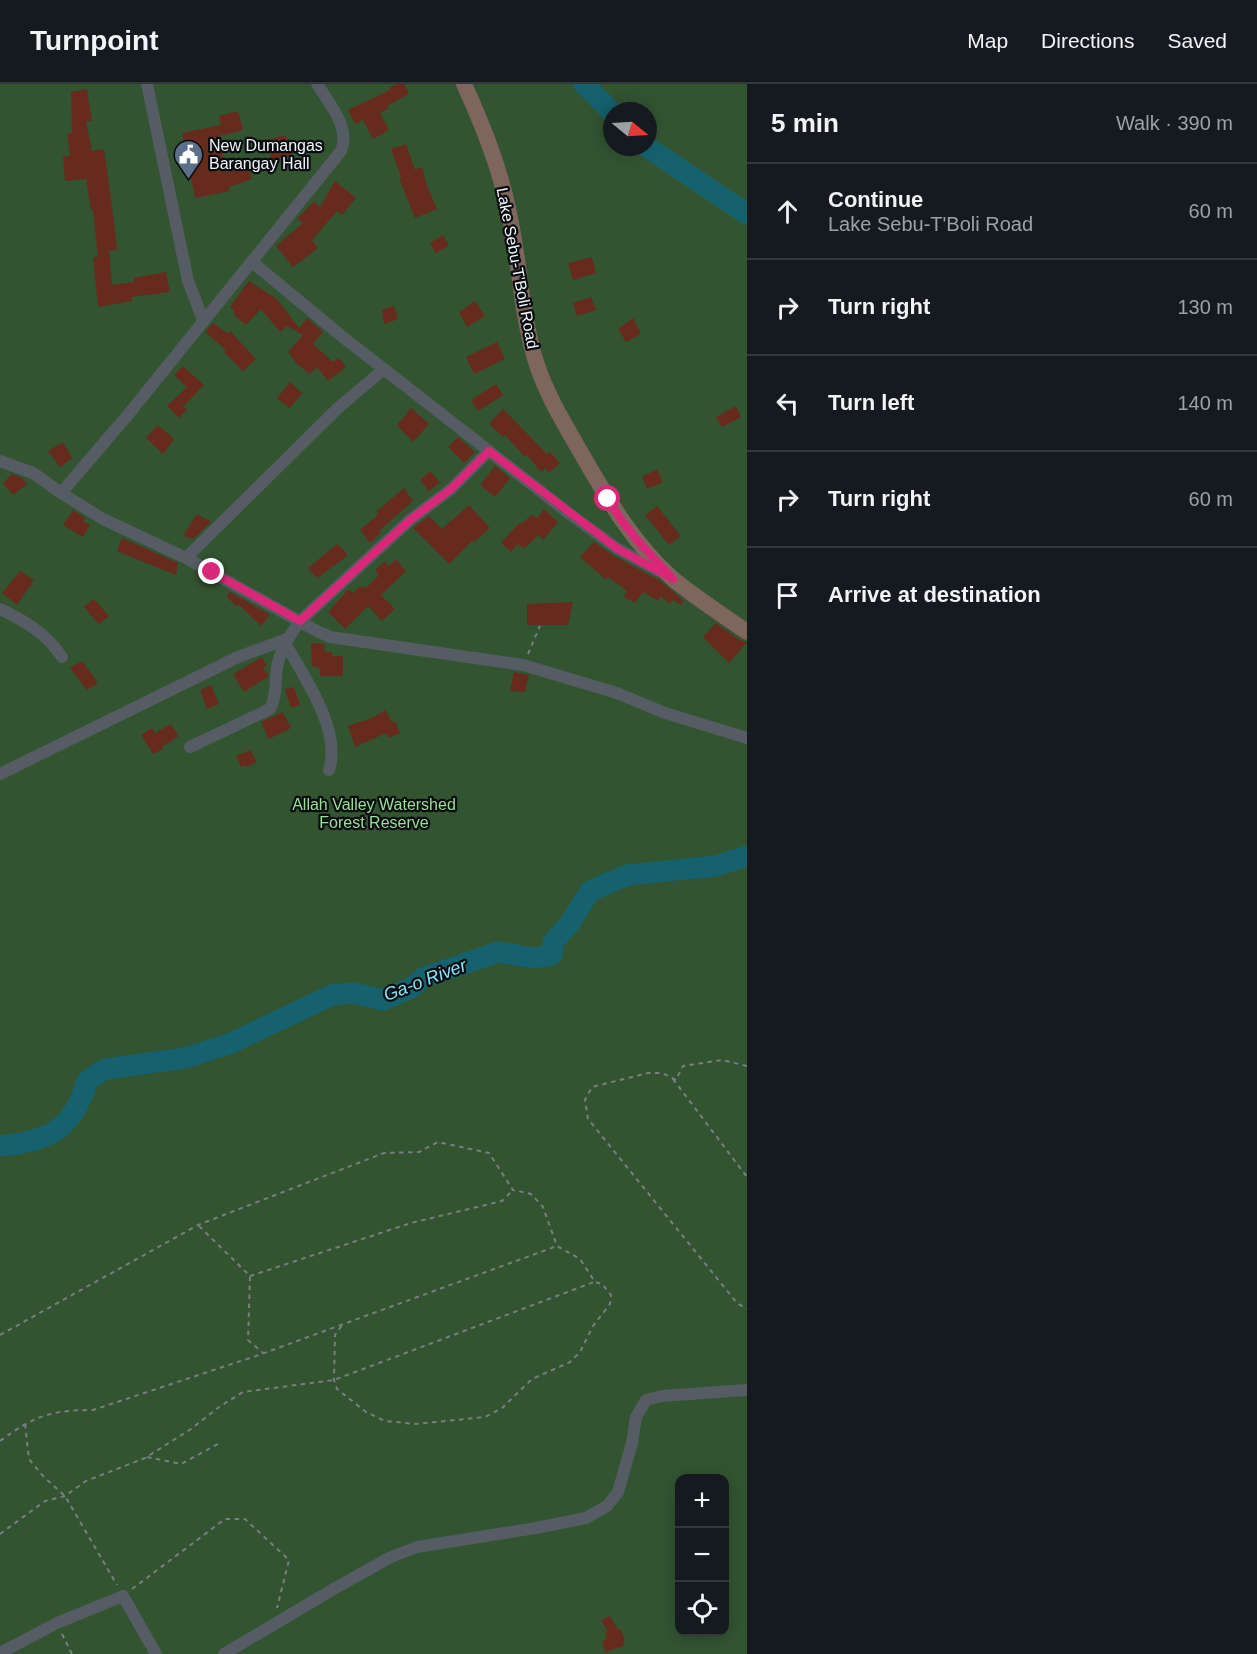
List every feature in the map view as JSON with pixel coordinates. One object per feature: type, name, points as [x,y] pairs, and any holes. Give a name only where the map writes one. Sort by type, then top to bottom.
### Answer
[{"type":"main road","name":"Lake Sebu-T'Boli Road","points":[[464,84],[485,131],[500,173],[511,224],[526,322],[537,365],[556,410],[616,515],[634,538],[673,579],[747,632]]},
{"type":"street","points":[[147,84],[188,281],[203,320]]},
{"type":"street","points":[[61,494],[127,416],[341,151],[345,137],[341,125],[317,84]]},
{"type":"street","points":[[252,262],[384,369],[618,549],[673,579]]},
{"type":"street","points":[[186,558],[338,408],[384,369]]},
{"type":"street","points":[[190,747],[270,709],[278,664],[286,641],[300,621],[410,520],[451,489],[489,451]]},
{"type":"street","points":[[0,461],[33,473],[61,494],[104,519],[186,558],[315,630],[339,639],[523,665],[617,693],[665,713],[747,738]]},
{"type":"street","points":[[0,609],[27,622],[39,631],[53,644],[62,657]]},
{"type":"street","points":[[286,641],[327,724],[333,751],[329,770]]},
{"type":"street","points":[[0,774],[238,657],[286,641]]},
{"type":"street","points":[[224,1654],[391,1557],[417,1547],[586,1518],[607,1506],[618,1492],[632,1443],[636,1417],[646,1400],[662,1396],[747,1390]]},
{"type":"street","points":[[0,1653],[57,1623],[123,1596],[156,1654]]},
{"type":"path","points":[[523,665],[540,626]]},
{"type":"path","points":[[747,1066],[722,1060],[683,1066],[676,1080],[662,1073],[648,1073],[592,1087],[585,1100],[588,1119],[737,1303],[747,1309]]},
{"type":"path","points":[[673,1078],[747,1177]]},
{"type":"path","points":[[0,1335],[198,1225],[384,1153],[419,1152],[438,1142],[489,1153],[513,1190],[531,1194],[543,1207],[557,1246],[580,1260],[595,1282]]},
{"type":"path","points":[[250,1276],[411,1223],[502,1201],[513,1190]]},
{"type":"path","points":[[198,1225],[250,1276],[248,1340],[263,1353]]},
{"type":"path","points":[[0,1441],[25,1423],[43,1415],[70,1410],[93,1410],[263,1353],[557,1246]]},
{"type":"path","points":[[0,1534],[45,1501],[65,1496],[86,1481],[147,1457],[243,1392],[334,1380],[595,1282],[602,1284],[611,1295],[610,1304],[593,1326],[580,1352],[570,1362],[532,1379],[502,1408],[485,1417],[416,1424],[385,1421],[366,1412],[337,1389],[334,1380],[336,1335],[343,1324]]},
{"type":"path","points":[[25,1423],[29,1459],[43,1476],[65,1496],[123,1596],[225,1520],[245,1519],[289,1560],[272,1625]]},
{"type":"path","points":[[147,1457],[181,1464],[220,1443]]},
{"type":"path","points":[[57,1623],[72,1654]]},
{"type":"green space","name":"Allah Valley Watershed Forest Reserve","points":[[0,84],[747,84],[747,1654],[0,1654]]},
{"type":"building","points":[[396,84],[404,84],[409,94],[387,106],[389,108],[380,113],[389,130],[373,139],[363,120],[355,124],[348,110],[390,90],[389,88]]},
{"type":"building","points":[[87,89],[92,121],[86,121],[92,151],[104,149],[113,214],[117,250],[109,251],[112,285],[134,282],[134,278],[166,272],[170,292],[132,297],[132,301],[98,307],[93,257],[98,257],[93,210],[91,210],[86,179],[65,181],[63,157],[70,156],[67,134],[72,133],[71,92]]},
{"type":"building","points":[[238,111],[243,130],[219,136],[226,173],[248,166],[252,179],[229,187],[230,191],[195,198],[182,133],[221,125],[219,116]]},
{"type":"building","points":[[286,135],[291,155],[272,160],[267,140]]},
{"type":"building","points":[[406,144],[415,170],[422,167],[437,209],[415,218],[399,178],[401,177],[391,149]]},
{"type":"building","points":[[335,181],[356,198],[342,215],[337,211],[312,240],[318,248],[293,267],[276,246],[303,223],[297,219],[314,201],[320,207]]},
{"type":"building","points":[[443,235],[449,246],[435,253],[430,243]]},
{"type":"building","points":[[592,257],[596,273],[573,280],[568,263]]},
{"type":"building","points":[[249,281],[277,299],[299,328],[307,318],[323,332],[313,344],[333,362],[339,358],[346,367],[328,381],[317,367],[310,374],[297,364],[288,352],[303,335],[287,326],[280,332],[261,309],[246,325],[233,314],[235,312],[230,307]]},
{"type":"building","points":[[591,297],[596,310],[577,316],[573,303]]},
{"type":"building","points":[[475,301],[485,316],[467,327],[459,312]]},
{"type":"building","points":[[394,306],[398,319],[384,324],[382,310]]},
{"type":"building","points":[[633,318],[641,334],[626,342],[618,329]]},
{"type":"building","points":[[213,323],[228,334],[230,331],[256,359],[243,371],[224,352],[226,350],[205,332]]},
{"type":"building","points":[[497,342],[505,359],[474,374],[466,357]]},
{"type":"building","points":[[183,366],[204,385],[183,407],[187,410],[179,418],[167,406],[187,387],[174,375]]},
{"type":"building","points":[[290,382],[302,393],[290,408],[277,398]]},
{"type":"building","points":[[496,384],[503,395],[478,411],[471,400]]},
{"type":"building","points":[[736,406],[741,417],[722,427],[716,417]]},
{"type":"building","points":[[411,408],[429,424],[413,442],[397,425]]},
{"type":"building","points":[[503,409],[547,454],[550,452],[560,463],[549,473],[546,468],[541,472],[527,455],[525,457],[505,435],[503,437],[489,424]]},
{"type":"building","points":[[158,425],[174,439],[163,454],[146,438]]},
{"type":"building","points":[[458,437],[475,452],[464,463],[448,447]]},
{"type":"building","points":[[63,442],[72,458],[60,467],[48,451]]},
{"type":"building","points":[[495,466],[510,478],[495,497],[480,485]]},
{"type":"building","points":[[657,469],[663,482],[647,489],[642,477]]},
{"type":"building","points":[[430,471],[440,482],[429,491],[420,480]]},
{"type":"building","points":[[12,474],[22,478],[27,484],[13,495],[3,483]]},
{"type":"building","points":[[404,488],[413,501],[379,531],[380,533],[370,543],[360,530],[379,514],[376,512]]},
{"type":"building","points":[[469,505],[490,528],[474,542],[472,541],[449,564],[413,528],[429,516],[442,529]]},
{"type":"building","points":[[657,506],[681,536],[669,545],[645,515]]},
{"type":"building","points":[[544,509],[558,522],[543,540],[538,535],[524,549],[518,544],[511,552],[501,543],[520,522],[522,524],[532,514],[537,518]]},
{"type":"building","points":[[73,510],[85,518],[83,521],[90,525],[83,537],[63,525]]},
{"type":"building","points":[[197,514],[211,522],[193,539],[183,536]]},
{"type":"building","points":[[122,538],[178,563],[176,575],[117,551]]},
{"type":"building","points":[[594,542],[614,556],[659,580],[684,601],[681,605],[673,600],[670,604],[661,596],[658,601],[643,592],[635,603],[624,597],[627,591],[608,577],[606,580],[580,557]]},
{"type":"building","points":[[337,544],[347,556],[317,578],[308,568]]},
{"type":"building","points":[[396,559],[406,571],[381,595],[395,609],[382,621],[368,606],[345,629],[328,612],[349,589],[353,593],[360,586],[366,588],[379,575],[375,570],[385,561],[389,566]]},
{"type":"building","points":[[20,571],[34,580],[17,605],[2,593]]},
{"type":"building","points":[[230,592],[270,615],[261,626],[238,604],[236,606],[227,597]]},
{"type":"building","points":[[94,599],[109,616],[99,624],[84,607]]},
{"type":"building","points":[[573,602],[568,625],[527,625],[527,604]]},
{"type":"building","points":[[716,623],[741,641],[747,642],[729,663],[703,637]]},
{"type":"building","points":[[311,643],[324,644],[325,652],[332,652],[332,656],[343,656],[343,676],[320,676],[320,668],[312,666]]},
{"type":"building","points":[[262,657],[267,666],[263,668],[268,677],[244,692],[233,674]]},
{"type":"building","points":[[82,661],[98,683],[87,690],[70,668]]},
{"type":"building","points":[[514,672],[529,675],[525,692],[510,691]]},
{"type":"building","points":[[211,685],[219,704],[207,709],[200,690]]},
{"type":"building","points":[[294,687],[300,705],[291,708],[285,689]]},
{"type":"building","points":[[385,710],[392,722],[395,721],[400,733],[389,738],[386,733],[355,747],[348,726],[374,717]]},
{"type":"building","points":[[283,712],[291,728],[269,739],[261,722]]},
{"type":"building","points":[[171,724],[179,736],[153,754],[141,735],[152,728],[155,733]]},
{"type":"building","points":[[250,750],[257,762],[241,767],[236,756]]},
{"type":"building","points":[[610,1616],[618,1630],[621,1629],[625,1642],[623,1642],[624,1646],[605,1652],[602,1641],[607,1640],[605,1633],[608,1632],[601,1620]]},
{"type":"waterway","points":[[584,84],[603,103]]},
{"type":"waterway","points":[[657,154],[747,214]]},
{"type":"waterway","name":"Ga-o River","points":[[0,1146],[32,1141],[57,1130],[75,1111],[87,1081],[105,1069],[185,1058],[229,1044],[332,995],[353,993],[383,1000],[411,988],[423,978],[498,952],[533,958],[552,955],[553,942],[570,923],[590,891],[627,875],[716,866],[747,856]]},
{"type":"place","name":"New Dumangas Barangay Hall","points":[[188,180]]},
{"type":"route","points":[[212,572],[300,621],[410,520],[451,489],[489,451],[618,549],[673,579],[634,538],[616,515],[608,499]]}]
